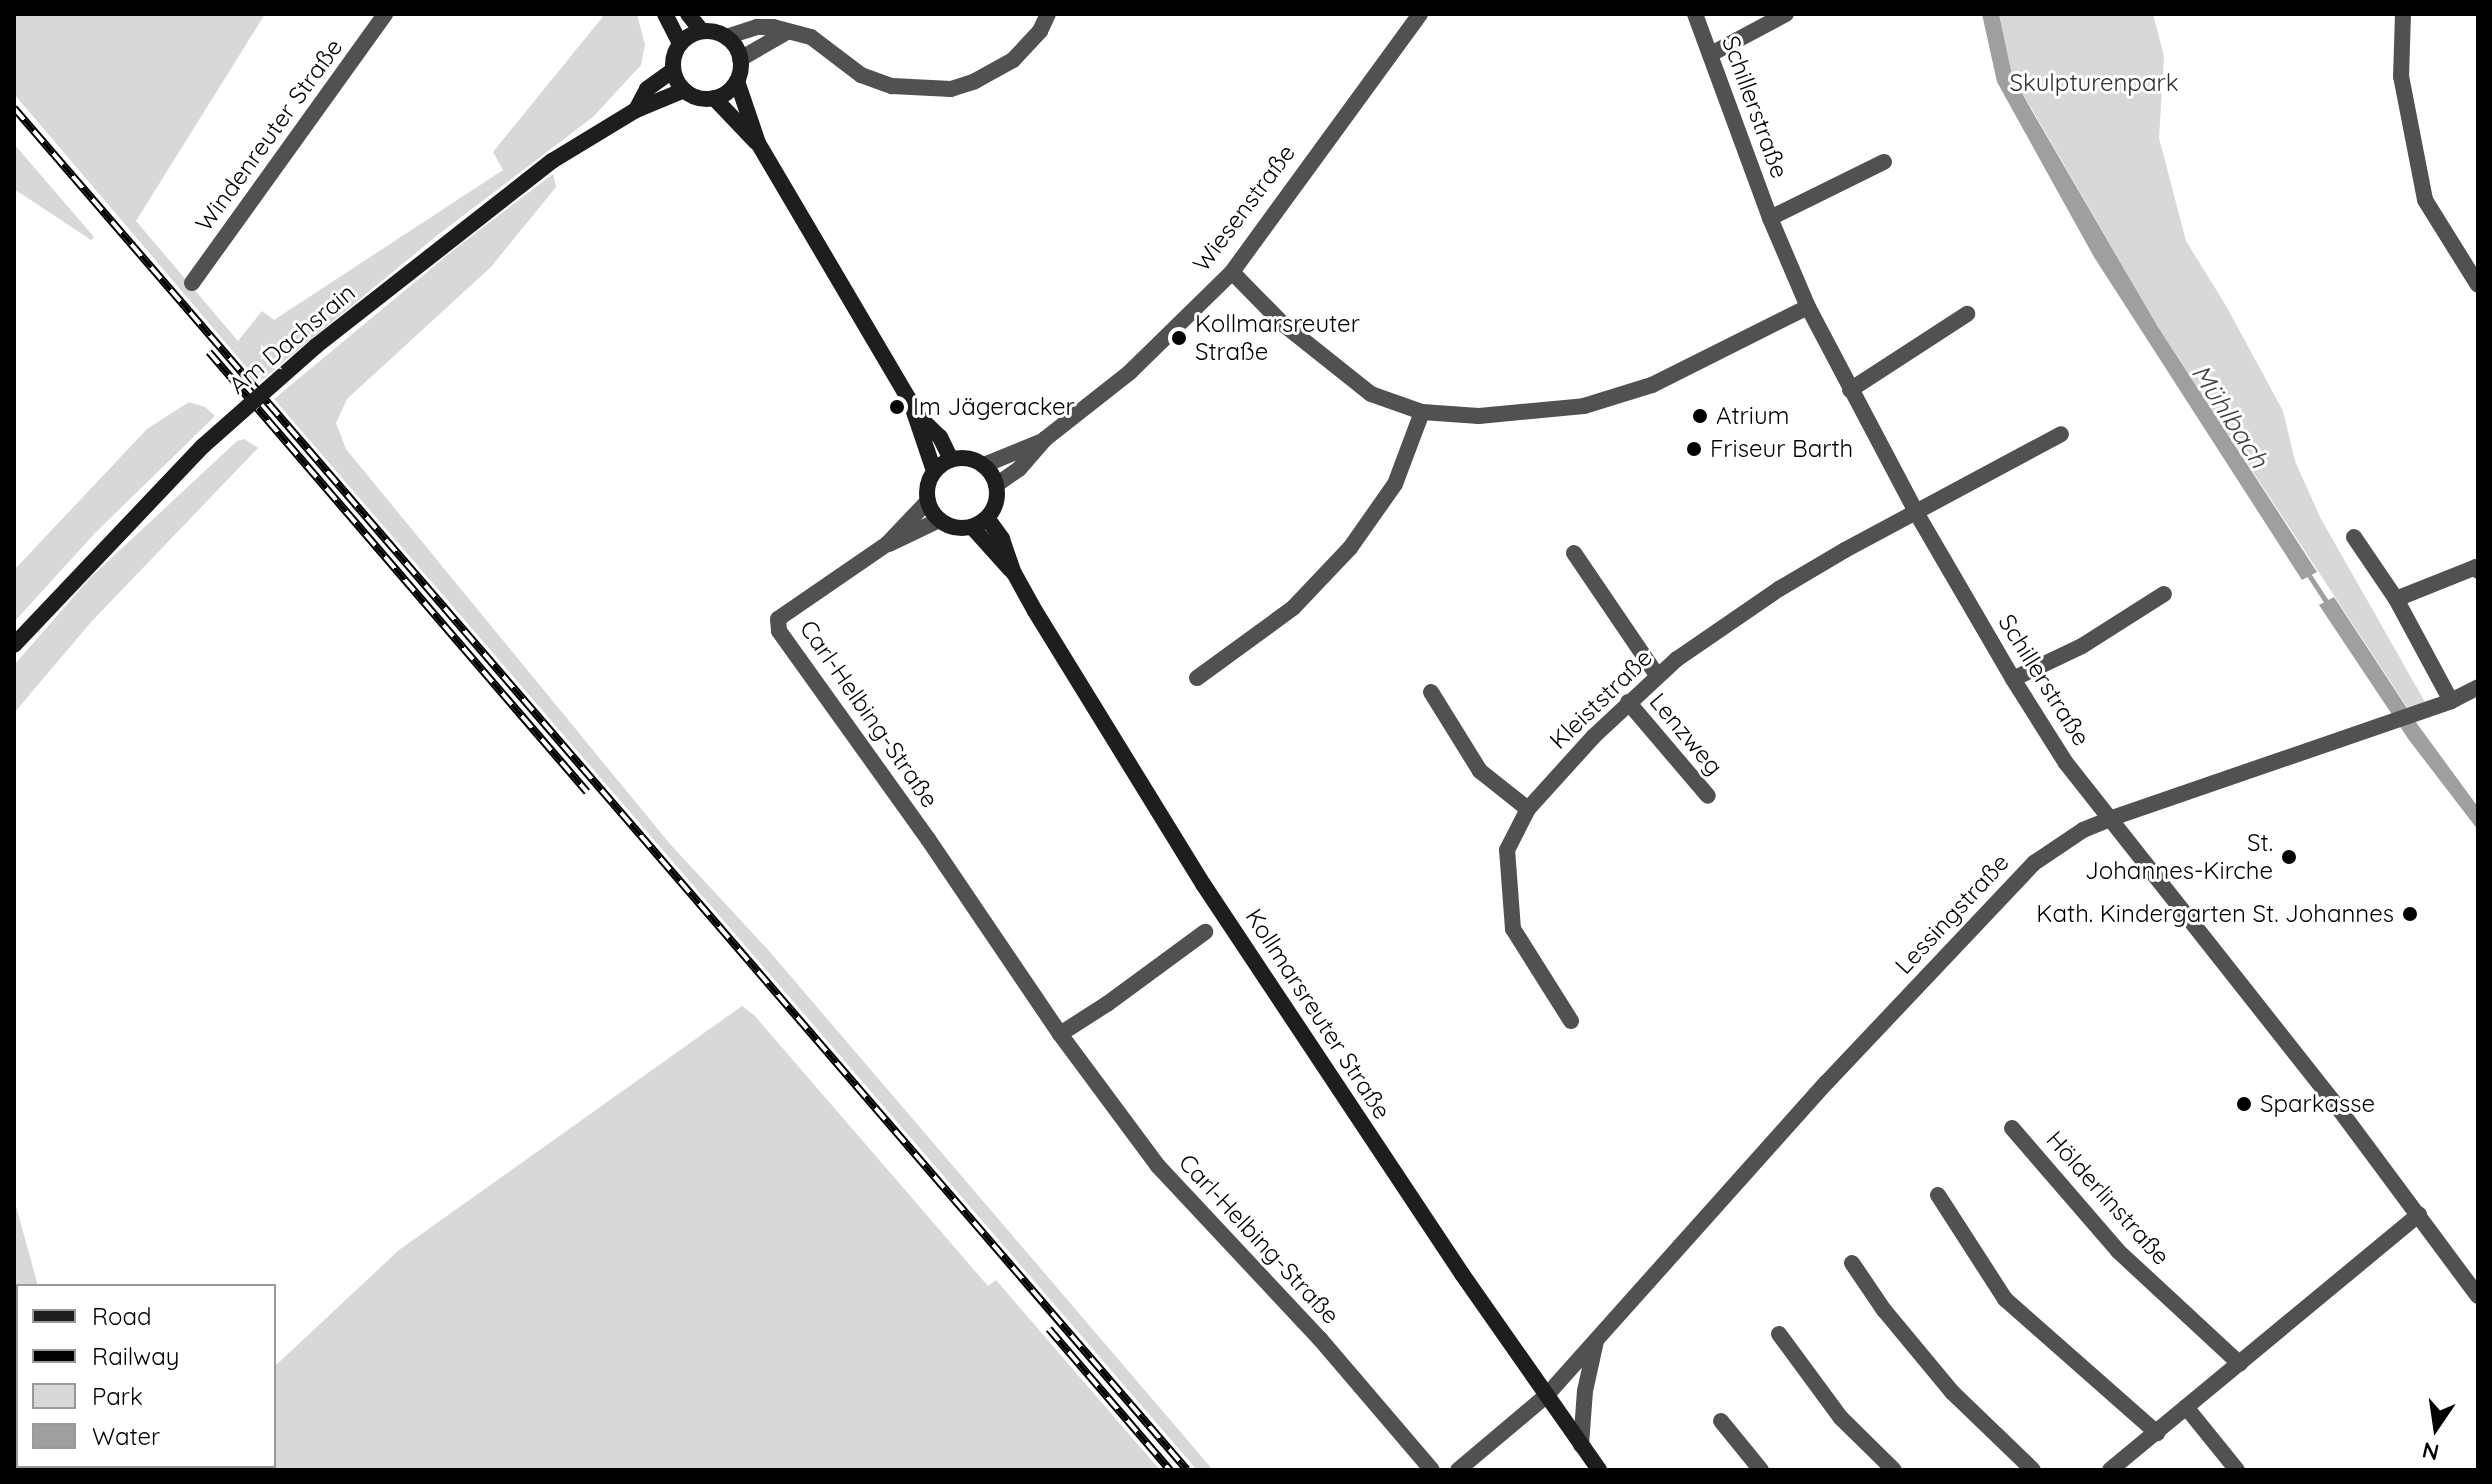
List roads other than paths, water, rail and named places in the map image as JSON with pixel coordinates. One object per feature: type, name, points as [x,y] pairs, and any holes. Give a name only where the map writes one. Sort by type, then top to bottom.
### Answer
[{"type":"main road","points":[[665,14],[680,43],[673,70],[684,90],[698,98],[714,98],[729,90],[737,81]]},
{"type":"main road","points":[[688,14],[702,31],[726,37],[740,59],[737,81],[758,143],[916,414],[934,471]]},
{"type":"main road","points":[[680,43],[702,31]]},
{"type":"main road","name":"Am Dachsrain","points":[[636,110],[647,89],[673,70]]},
{"type":"main road","name":"Am Dachsrain","points":[[14,645],[203,446],[316,346],[552,161],[636,110],[684,90]]},
{"type":"main road","points":[[714,98],[758,143]]},
{"type":"main road","points":[[916,414],[940,437],[951,460]]},
{"type":"main road","points":[[967,458],[984,465],[996,485],[997,501],[979,522],[957,528],[939,520],[928,501],[928,485],[934,471],[951,460],[967,458]]},
{"type":"main road","name":"Kollmarsreuter Straße","points":[[979,522],[1002,539],[1014,573],[1203,884],[1546,1396],[1599,1470]]},
{"type":"street","name":"Windenreuter Straße","points":[[192,283],[385,14]]},
{"type":"street","points":[[726,37],[757,27],[773,27],[811,37],[861,75],[892,86],[951,89],[1013,60],[1040,31],[1048,14]]},
{"type":"street","name":"Wiesenstraße","points":[[996,485],[1019,469],[1045,439],[1130,372],[1232,272],[1420,14]]},
{"type":"street","name":"Schillerstraße","points":[[1695,14],[1770,218],[1808,307],[1917,514],[2013,679],[2066,763],[2419,1214],[2478,1296]]},
{"type":"street","points":[[1711,54],[1786,14]]},
{"type":"street","points":[[2403,14],[2401,76],[2425,200],[2478,285]]},
{"type":"street","points":[[740,59],[787,32]]},
{"type":"street","points":[[1770,218],[1884,162]]},
{"type":"street","points":[[1232,272],[1283,324],[1353,383],[1371,394],[1422,412],[1501,416],[1584,406],[1652,385],[1808,307]]},
{"type":"street","points":[[1850,390],[1967,314]]},
{"type":"street","points":[[1197,678],[1293,608],[1350,548],[1395,484],[1422,412]]},
{"type":"street","name":"Kleiststraße","points":[[1571,1021],[1513,929],[1507,850],[1528,809],[1657,675],[1779,589],[2061,434]]},
{"type":"street","name":"Wiesenstraße","points":[[984,465],[1045,439]]},
{"type":"street","points":[[887,544],[928,501]]},
{"type":"street","points":[[887,544],[939,520]]},
{"type":"street","points":[[2354,537],[2464,698]]},
{"type":"street","name":"Carl-Helbing-Straße","points":[[887,544],[778,619],[779,631],[928,839],[1060,1034],[1158,1166],[1320,1339],[1432,1470]]},
{"type":"street","points":[[1574,553],[1657,675]]},
{"type":"street","points":[[2396,599],[2476,567],[2478,571]]},
{"type":"street","points":[[2013,679],[2082,646],[2164,594]]},
{"type":"street","name":"Lessingstraße","points":[[1546,1396],[1827,1082],[2021,873],[2065,840],[2112,818],[2417,711],[2464,698],[2478,687]]},
{"type":"street","points":[[1431,692],[1480,771],[1528,809]]},
{"type":"street","name":"Lenzweg","points":[[1628,702],[1708,796]]},
{"type":"street","points":[[1060,1034],[1107,1004],[1205,932]]},
{"type":"street","name":"Hölderlinstraße","points":[[2012,1128],[2118,1251],[2240,1364]]},
{"type":"street","points":[[1938,1195],[2005,1299],[2157,1433]]},
{"type":"street","points":[[2110,1470],[2419,1214]]},
{"type":"street","points":[[1852,1263],[1884,1310],[1942,1380],[2033,1470]]},
{"type":"street","points":[[1779,1334],[1841,1418],[1894,1470]]},
{"type":"street","name":"Lessingstraße","points":[[1581,1445],[1585,1391],[1596,1340]]},
{"type":"street","points":[[1458,1470],[1546,1396]]},
{"type":"street","points":[[2186,1407],[2237,1470]]},
{"type":"street","points":[[1721,1421],[1761,1470]]},
{"type":"water","points":[[1982,14],[1999,14],[2012,75],[2032,111],[2158,327],[2317,572],[2302,580],[2094,257],[1997,82]]},
{"type":"water","points":[[2334,597],[2418,725],[2478,807],[2478,830],[2409,740],[2319,605]]},
{"type":"waterway","name":"Mühlbach","points":[[2307,572],[2328,604]]},
{"type":"railway","points":[[14,108],[1187,1470]]},
{"type":"railway","points":[[209,352],[587,792]]},
{"type":"railway","points":[[1049,1329],[1170,1470]]},
{"type":"place","name":"Kollmarsreuter Straße","points":[[1179,338]]},
{"type":"place","name":"Im Jägeracker","points":[[897,407]]},
{"type":"place","name":"Atrium","points":[[1700,416]]},
{"type":"place","name":"Friseur Barth","points":[[1694,449]]},
{"type":"place","name":"St. Johannes-Kirche","points":[[2289,857]]},
{"type":"place","name":"Kath. Kindergarten St. Johannes","points":[[2410,914]]},
{"type":"place","name":"Sparkasse","points":[[2244,1104]]},
{"type":"park label","name":"Skulpturenpark","points":[[2094,83]]}]
